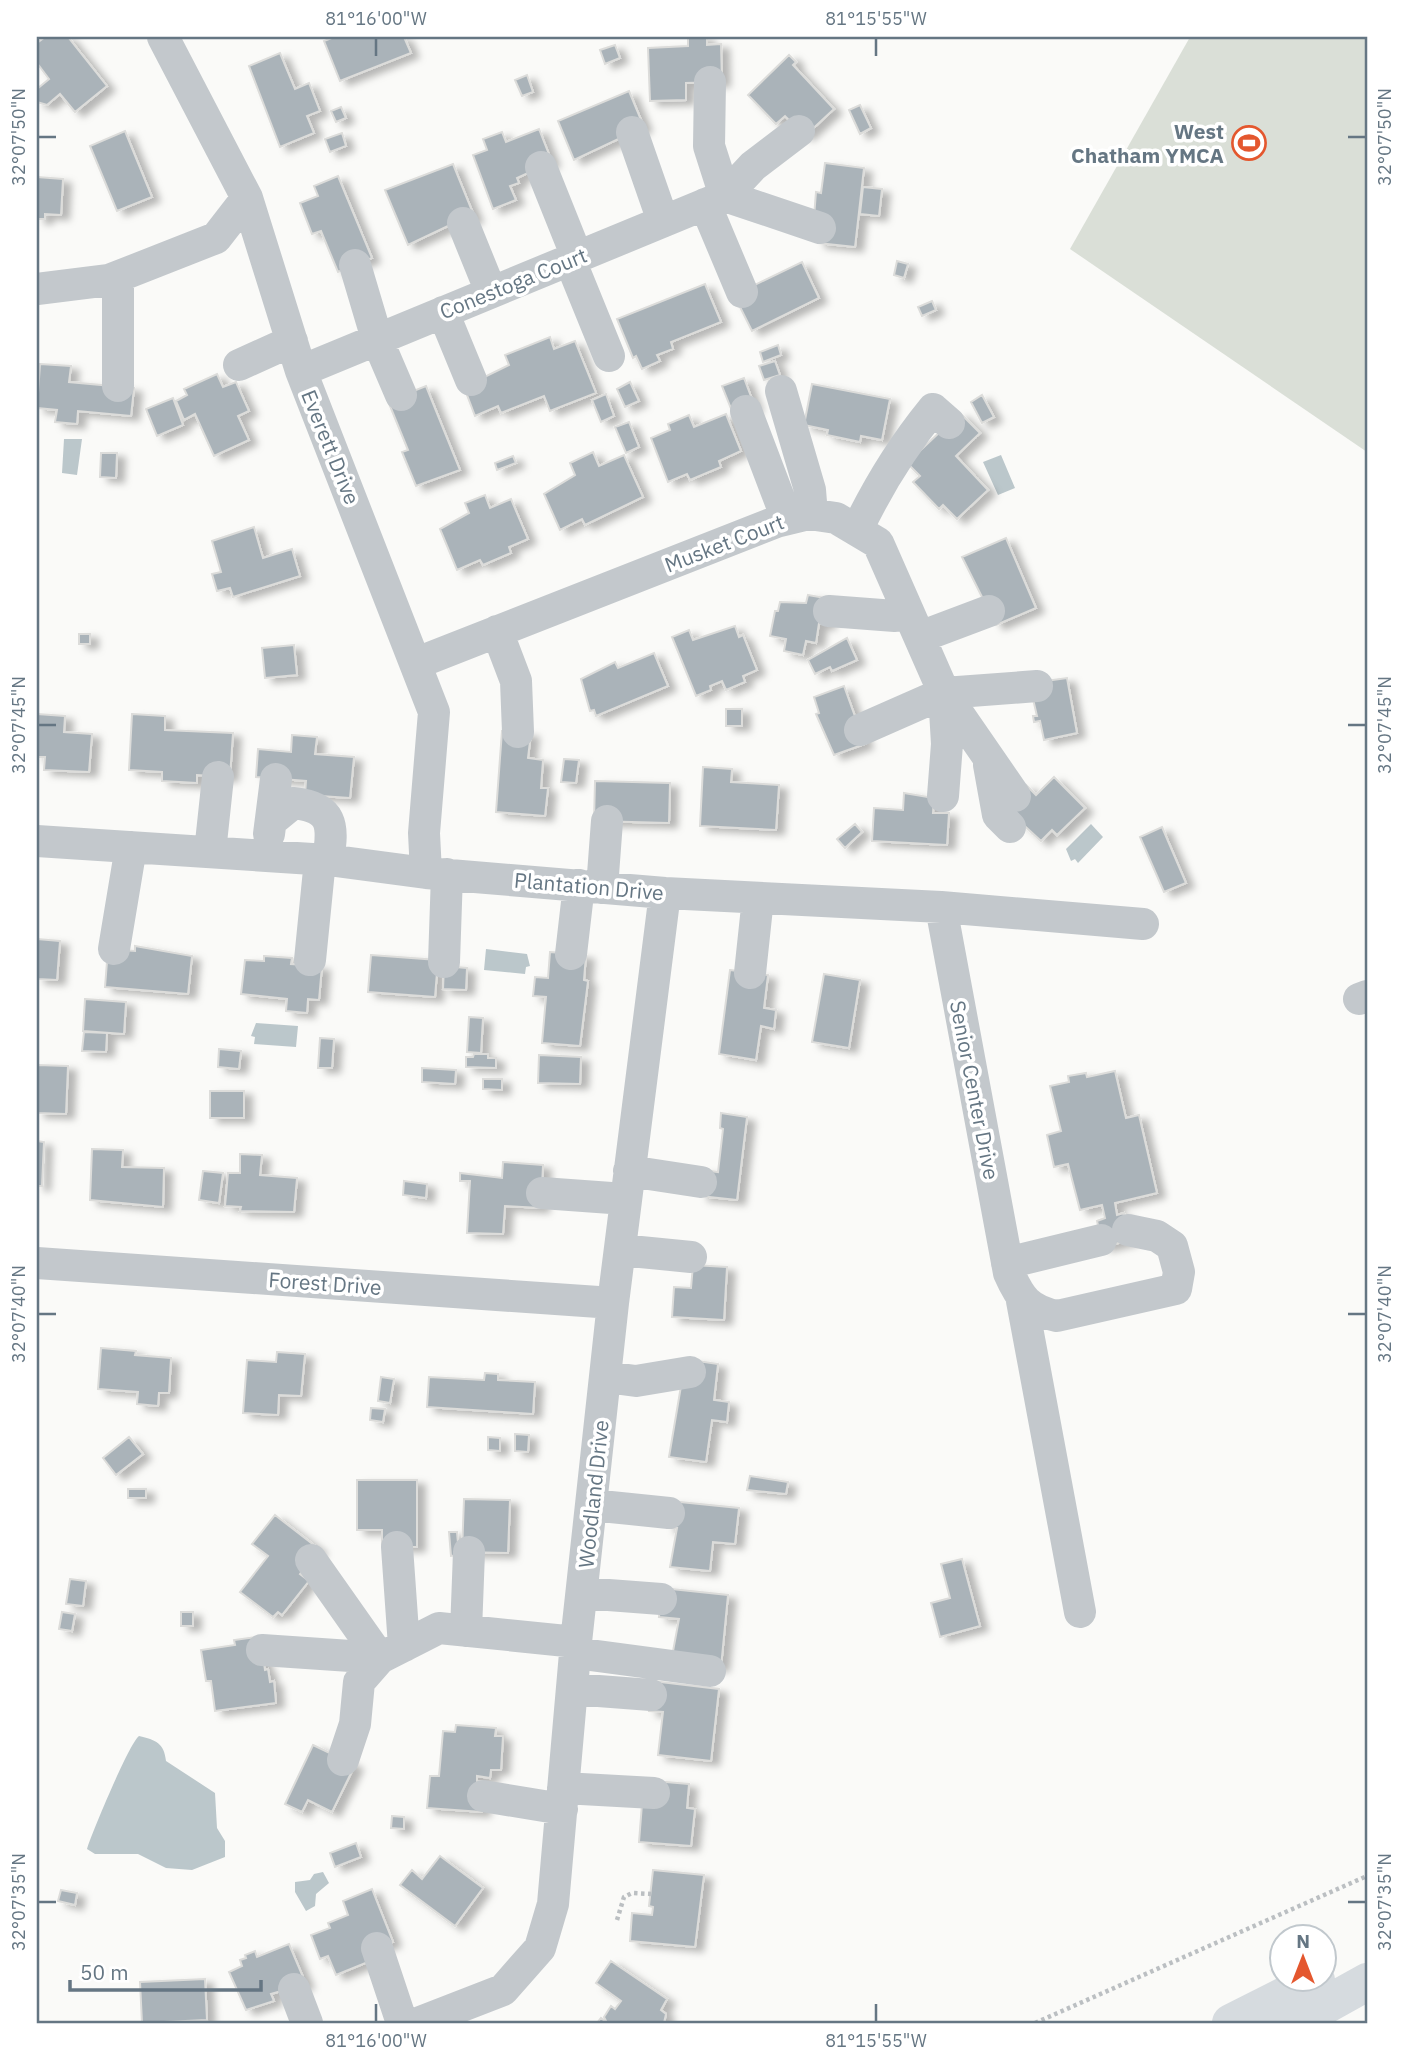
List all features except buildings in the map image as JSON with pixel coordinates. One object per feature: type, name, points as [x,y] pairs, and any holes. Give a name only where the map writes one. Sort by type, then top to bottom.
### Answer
[{"type":"main road","points":[[1338,1969],[1367,1953]]},
{"type":"main road","points":[[1293,2023],[1367,1982]]},
{"type":"main road","points":[[1231,2023],[1287,1994]]},
{"type":"street","name":"Everett Drive","points":[[167,38],[247,198],[301,371],[434,712],[424,833],[437,874],[444,962]]},
{"type":"street","points":[[710,82],[709,146],[715,200],[742,292]]},
{"type":"street","points":[[715,200],[753,166],[800,131]]},
{"type":"street","points":[[632,132],[663,221]]},
{"type":"street","points":[[541,167],[609,356]]},
{"type":"street","points":[[37,289],[118,277],[216,238],[247,198]]},
{"type":"street","points":[[715,200],[820,228]]},
{"type":"street","name":"Conestoga Court","points":[[301,371],[715,200]]},
{"type":"street","points":[[463,223],[491,292]]},
{"type":"street","points":[[355,265],[377,339],[401,395]]},
{"type":"street","points":[[118,277],[118,386]]},
{"type":"street","points":[[443,312],[471,380]]},
{"type":"street","points":[[239,365],[292,341]]},
{"type":"street","points":[[781,391],[810,490],[800,517]]},
{"type":"street","points":[[857,530],[874,493],[905,443],[933,409],[949,423]]},
{"type":"street","points":[[746,411],[800,517]]},
{"type":"street","name":"Musket Court","points":[[417,663],[800,517],[836,518],[878,543],[944,693]]},
{"type":"street","points":[[829,611],[895,616],[914,624],[989,611]]},
{"type":"street","points":[[497,631],[516,681],[518,732]]},
{"type":"street","points":[[860,730],[944,693],[1037,686]]},
{"type":"street","points":[[944,693],[1015,796]]},
{"type":"street","points":[[943,796],[947,744],[944,693]]},
{"type":"street","points":[[986,754],[999,815],[1010,827]]},
{"type":"street","points":[[210,852],[218,776]]},
{"type":"street","points":[[266,856],[276,779]]},
{"type":"street","points":[[271,821],[293,803],[312,804],[324,813],[330,825],[310,960]]},
{"type":"street","points":[[571,954],[607,821]]},
{"type":"street","name":"Plantation Drive","points":[[37,841],[324,860],[437,874],[665,893],[941,907],[1143,924]]},
{"type":"street","points":[[114,949],[131,847]]},
{"type":"street","name":"Woodland Drive","points":[[420,2022],[503,1990],[540,1948],[553,1904],[576,1648],[627,1185],[665,893]]},
{"type":"street","points":[[750,973],[758,898]]},
{"type":"street","name":"Senior Center Drive","points":[[941,907],[1008,1268],[1022,1301],[1080,1612]]},
{"type":"street","points":[[542,1193],[627,1185],[701,1182]]},
{"type":"street","points":[[1008,1268],[1115,1235],[1157,1236],[1172,1246],[1179,1272],[1176,1289],[1056,1316],[1039,1312],[1022,1301]]},
{"type":"street","points":[[620,1250],[691,1257]]},
{"type":"street","name":"Forest Drive","points":[[37,1263],[614,1303]]},
{"type":"street","points":[[606,1377],[636,1381],[690,1372]]},
{"type":"street","points":[[592,1505],[669,1513]]},
{"type":"street","points":[[392,1652],[397,1547]]},
{"type":"street","points":[[466,1631],[469,1552]]},
{"type":"street","points":[[311,1560],[392,1652]]},
{"type":"street","points":[[582,1593],[661,1599]]},
{"type":"street","points":[[344,1760],[355,1724],[359,1682],[392,1652],[439,1629],[576,1648],[710,1671]]},
{"type":"street","points":[[262,1650],[392,1652]]},
{"type":"street","points":[[572,1689],[651,1695]]},
{"type":"street","points":[[483,1796],[562,1799],[653,1793]]},
{"type":"street","points":[[377,1948],[420,2022]]},
{"type":"street","points":[[294,1989],[307,2023]]},
{"type":"path","points":[[1035,2023],[1367,1876]]},
{"type":"path","points":[[617,1920],[624,1898],[632,1893],[651,1894]]},
{"type":"shaded area","name":"West Chatham YMCA","points":[[1190,37],[1367,37],[1367,452],[1070,249]]},
{"type":"shaded area","points":[[64,439],[82,439],[77,475],[62,473]]},
{"type":"shaded area","points":[[1001,455],[1015,488],[998,495],[983,462]]},
{"type":"shaded area","points":[[1091,824],[1103,837],[1078,863],[1075,859],[1071,861],[1066,849]]},
{"type":"shaded area","points":[[486,949],[527,954],[530,966],[526,967],[525,974],[484,970]]},
{"type":"shaded area","points":[[256,1023],[298,1026],[296,1047],[254,1044],[255,1037],[251,1036]]},
{"type":"shaded area","points":[[139,1736],[158,1743],[166,1761],[215,1793],[217,1828],[225,1841],[225,1857],[192,1870],[166,1868],[138,1854],[95,1854],[87,1849],[120,1770]]},
{"type":"shaded area","points":[[323,1872],[329,1883],[316,1894],[315,1906],[306,1911],[295,1892],[295,1882],[310,1880],[314,1874]]},
{"type":"place","name":"West Chatham YMCA","points":[[1249,143]]}]
